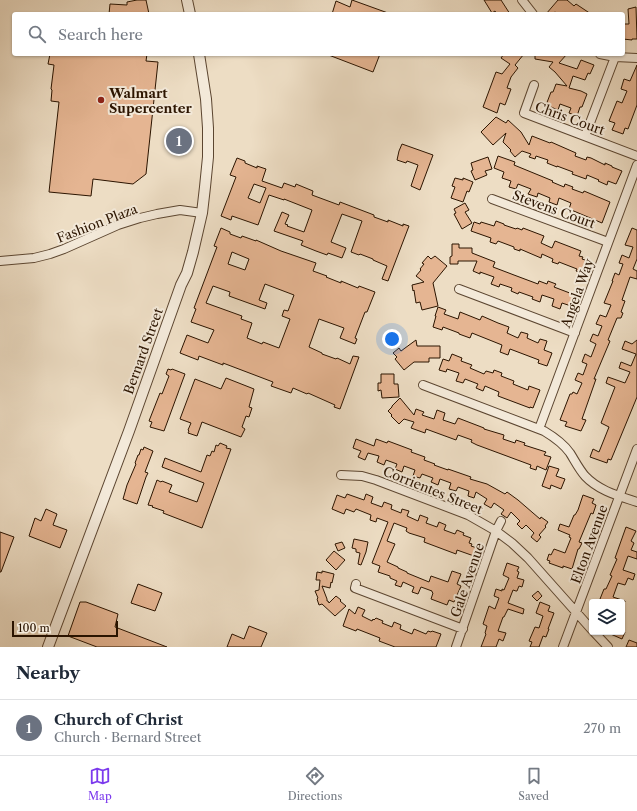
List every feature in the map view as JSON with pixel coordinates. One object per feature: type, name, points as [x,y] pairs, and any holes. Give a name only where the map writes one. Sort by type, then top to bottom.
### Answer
[{"type":"street","points":[[187,0],[190,12]]},
{"type":"street","points":[[522,0],[531,12]]},
{"type":"street","name":"Bernard Street","points":[[48,647],[181,285],[187,273],[202,213],[208,157],[206,99],[199,56]]},
{"type":"street","points":[[610,56],[637,58]]},
{"type":"street","points":[[585,136],[615,57]]},
{"type":"street","name":"Chris Court","points":[[534,85],[524,113],[637,156]]},
{"type":"street","name":"Angela Way","points":[[539,429],[637,165]]},
{"type":"street","name":"Stevens Court","points":[[492,199],[608,242]]},
{"type":"street","name":"Fashion Plaza","points":[[0,261],[34,258],[50,254],[118,225],[140,218],[180,210],[202,213]]},
{"type":"street","points":[[459,289],[575,333]]},
{"type":"street","points":[[423,386],[539,429],[554,437],[570,453],[579,468],[594,485],[619,497],[637,502]]},
{"type":"street","name":"Elton Avenue","points":[[563,647],[637,449]]},
{"type":"street","name":"Corrientes Street","points":[[341,475],[362,476],[376,480],[458,510],[496,531],[528,558],[589,627]]},
{"type":"street","name":"Gale Avenue","points":[[456,647],[496,531],[501,522]]},
{"type":"street","points":[[356,584],[355,588],[463,629]]},
{"type":"street","name":"Corrientes Street","points":[[597,635],[608,647]]},
{"type":"building","points":[[146,0],[149,12],[109,12],[110,4],[127,5],[127,2]]},
{"type":"building","points":[[352,0],[385,12],[333,12],[336,1],[350,7]]},
{"type":"building","points":[[484,0],[501,0],[509,12],[495,11],[491,12]]},
{"type":"building","points":[[558,0],[567,0],[574,6],[576,4],[588,12],[555,12],[548,12]]},
{"type":"building","points":[[636,7],[637,39],[625,39],[625,24],[629,24],[628,9]]},
{"type":"building","points":[[50,56],[147,56],[146,61],[158,62],[146,174],[133,184],[93,179],[91,196],[49,192],[59,102],[51,101],[54,65],[48,64]]},
{"type":"building","points":[[331,56],[379,56],[373,72]]},
{"type":"building","points":[[502,56],[522,56],[515,65],[518,68],[511,77],[507,88],[511,89],[505,105],[500,103],[497,113],[483,107],[496,72],[502,74],[510,64],[501,58]]},
{"type":"building","points":[[535,56],[565,56],[559,63],[577,69],[581,60],[594,65],[590,74],[588,73],[585,80],[573,76],[569,88],[587,94],[577,116],[569,113],[571,108],[560,104],[558,110],[546,105],[556,84],[567,86],[549,67],[553,62],[535,59]]},
{"type":"building","points":[[637,65],[637,105],[628,129],[625,128],[623,134],[612,130],[615,123],[609,121],[617,101],[622,103],[627,91],[621,89],[624,79],[630,81]]},
{"type":"building","points":[[496,117],[506,123],[508,120],[521,132],[529,145],[532,136],[550,143],[551,142],[576,153],[575,156],[586,160],[587,157],[591,158],[622,171],[616,184],[608,181],[607,185],[587,175],[586,179],[572,174],[573,172],[547,163],[548,160],[536,156],[535,159],[529,157],[531,154],[522,151],[515,157],[510,151],[511,150],[503,142],[506,133],[493,145],[481,132]]},
{"type":"building","points":[[402,144],[433,155],[420,190],[411,186],[418,165],[407,161],[406,163],[397,160]]},
{"type":"building","points":[[498,156],[515,162],[514,165],[564,187],[565,184],[573,187],[572,189],[583,193],[584,191],[610,202],[602,223],[569,209],[571,203],[559,198],[557,205],[549,202],[550,198],[538,193],[537,197],[528,194],[531,189],[518,184],[516,189],[509,187],[511,181],[502,178],[504,172],[494,168]]},
{"type":"building","points":[[488,157],[492,169],[485,171],[487,175],[475,180],[471,171],[473,170],[471,163]]},
{"type":"building","points":[[237,158],[257,168],[257,166],[266,169],[262,181],[282,188],[284,183],[295,187],[296,184],[313,191],[312,195],[339,205],[340,202],[388,222],[388,220],[403,226],[403,224],[409,226],[388,281],[382,279],[387,266],[373,259],[351,252],[362,221],[342,214],[331,242],[346,248],[342,258],[316,251],[301,245],[303,241],[274,231],[282,212],[289,215],[285,224],[288,225],[287,226],[304,232],[312,210],[284,199],[269,195],[258,225],[232,216],[231,220],[221,216],[236,177],[230,175]],"holes":[[[254,184],[266,188],[260,203],[248,198]]]},
{"type":"building","points":[[455,178],[463,180],[463,178],[473,182],[469,192],[467,191],[463,202],[451,198],[455,187],[452,186]]},
{"type":"building","points":[[465,203],[469,210],[465,212],[472,223],[462,229],[454,214],[456,213],[454,209]]},
{"type":"building","points":[[496,221],[516,229],[522,230],[523,228],[544,236],[541,243],[552,248],[555,241],[581,251],[579,256],[588,261],[584,272],[583,271],[582,273],[576,271],[577,269],[559,262],[558,264],[552,262],[553,259],[542,254],[541,258],[520,249],[520,251],[514,249],[514,247],[498,241],[496,244],[490,242],[491,238],[471,231],[474,222],[480,224],[481,222],[494,226]]},
{"type":"building","points":[[221,228],[230,232],[230,234],[241,238],[242,236],[256,240],[281,251],[316,263],[313,271],[327,276],[326,277],[341,283],[341,281],[358,288],[359,286],[375,292],[355,338],[357,339],[355,344],[340,338],[344,328],[319,319],[309,347],[322,354],[336,359],[337,358],[350,364],[353,356],[359,357],[340,409],[334,407],[335,405],[293,388],[291,393],[271,386],[273,382],[223,363],[223,365],[199,356],[198,360],[180,353],[187,335],[208,343],[214,330],[191,322],[196,309],[194,308],[217,247],[214,246]],"holes":[[[232,252],[249,259],[245,270],[228,264]],[[265,284],[294,295],[288,311],[284,310],[282,316],[290,319],[279,348],[263,342],[262,344],[247,338],[252,323],[241,319],[242,316],[206,303],[213,286],[230,292],[229,296],[265,309],[267,303],[259,300]]]},
{"type":"building","points":[[632,228],[637,230],[637,259],[633,269],[637,271],[637,279],[630,277],[622,300],[625,301],[621,312],[623,313],[621,318],[617,318],[608,340],[610,341],[594,379],[596,379],[582,419],[586,420],[581,431],[565,426],[567,422],[560,420],[570,394],[573,392],[577,394],[582,383],[575,380],[578,373],[583,375],[587,364],[582,362],[585,354],[591,357],[596,344],[590,341],[593,334],[598,336],[602,326],[596,324],[600,315],[606,317],[611,305],[604,303],[615,273],[619,275],[623,264],[619,263],[622,255],[629,258],[633,247],[625,245]]},
{"type":"building","points":[[452,244],[459,244],[459,248],[472,248],[472,253],[495,262],[493,267],[538,284],[539,281],[547,284],[548,281],[556,284],[554,287],[575,295],[571,306],[562,303],[560,309],[552,306],[554,299],[542,295],[540,302],[532,299],[533,297],[511,291],[512,288],[500,284],[499,287],[491,284],[494,277],[473,271],[477,261],[458,261],[458,264],[450,264]]},
{"type":"building","points":[[428,256],[431,259],[435,256],[447,266],[433,283],[438,306],[422,310],[420,302],[416,303],[412,285],[424,282],[416,276],[424,264],[422,263]]},
{"type":"building","points":[[438,307],[446,310],[444,314],[458,319],[460,312],[480,320],[482,316],[509,327],[507,333],[518,338],[521,332],[528,334],[527,338],[538,343],[540,339],[547,341],[544,350],[552,353],[547,366],[538,363],[539,360],[510,349],[508,355],[500,352],[502,345],[472,333],[470,338],[443,327],[442,330],[433,327]]},
{"type":"building","points":[[416,340],[417,346],[440,346],[440,358],[429,358],[429,362],[414,362],[404,370],[395,359],[397,357],[393,353],[399,348],[401,351]]},
{"type":"building","points":[[637,340],[637,397],[611,460],[608,459],[607,463],[590,457],[593,449],[599,452],[609,427],[601,423],[615,387],[606,383],[608,377],[625,383],[630,372],[619,368],[621,362],[631,366],[636,354],[622,349],[625,341],[632,344]]},
{"type":"building","points":[[452,354],[462,358],[461,361],[472,365],[470,368],[484,374],[486,371],[493,373],[494,370],[502,373],[501,376],[514,381],[513,384],[528,390],[529,386],[540,390],[533,408],[498,396],[499,392],[485,386],[483,391],[476,388],[478,384],[465,379],[463,383],[456,381],[459,373],[447,369],[446,372],[439,370],[443,359],[449,361]]},
{"type":"building","points":[[168,369],[185,374],[164,431],[150,427],[152,422],[149,421],[160,393],[162,394],[169,376],[166,374]]},
{"type":"building","points":[[381,374],[394,374],[394,384],[398,384],[399,397],[382,398],[381,390],[378,391],[378,383],[381,383]]},
{"type":"building","points":[[226,378],[254,389],[249,407],[252,408],[249,417],[246,416],[242,427],[245,429],[241,437],[202,422],[197,436],[188,433],[191,423],[180,419],[195,379],[221,389]]},
{"type":"building","points":[[400,398],[414,415],[416,409],[424,412],[422,415],[434,419],[437,410],[445,413],[443,420],[455,424],[458,418],[484,429],[504,435],[503,439],[515,443],[516,440],[525,443],[524,445],[546,452],[544,455],[551,457],[546,470],[537,466],[536,470],[530,468],[531,465],[477,445],[471,442],[472,440],[458,435],[456,440],[426,429],[425,433],[411,428],[414,422],[404,419],[399,424],[388,411]]},
{"type":"building","points":[[356,439],[374,446],[376,439],[387,443],[388,441],[412,450],[411,452],[425,457],[424,460],[435,464],[434,465],[471,477],[470,479],[487,484],[505,494],[507,492],[540,519],[541,517],[548,522],[545,526],[546,527],[539,535],[541,537],[537,542],[531,537],[534,533],[526,525],[522,529],[517,524],[520,521],[511,512],[507,518],[501,514],[504,510],[494,503],[491,508],[484,504],[487,499],[476,492],[474,498],[468,496],[469,491],[458,487],[456,491],[449,489],[451,483],[440,479],[438,485],[431,482],[433,478],[422,474],[420,478],[413,476],[415,470],[404,466],[402,472],[395,469],[397,464],[386,460],[384,465],[377,462],[379,456],[368,453],[365,460],[358,457],[361,451],[353,448]]},
{"type":"building","points":[[220,443],[227,446],[226,448],[231,449],[202,528],[163,513],[164,511],[148,505],[157,480],[172,485],[169,492],[197,502],[204,483],[162,467],[165,458],[201,472],[207,455],[210,456],[212,451],[214,452],[216,445],[218,446]]},
{"type":"building","points":[[144,447],[153,451],[145,472],[148,473],[137,504],[123,499],[138,455]]},
{"type":"building","points":[[549,466],[559,469],[556,476],[565,479],[561,489],[551,485],[550,489],[542,486]]},
{"type":"building","points":[[347,494],[364,500],[366,494],[373,497],[371,503],[382,507],[384,502],[392,505],[391,509],[401,513],[402,509],[409,511],[407,516],[418,521],[420,515],[428,518],[426,523],[437,527],[439,522],[446,525],[444,530],[455,534],[457,530],[464,533],[463,535],[471,538],[469,543],[472,544],[471,546],[477,548],[474,556],[457,550],[456,554],[424,542],[425,538],[409,533],[406,531],[407,528],[394,523],[387,541],[395,544],[387,562],[407,573],[429,582],[431,576],[448,582],[452,571],[461,574],[457,584],[461,586],[454,602],[449,600],[447,605],[431,599],[433,593],[432,591],[421,587],[418,594],[412,592],[414,587],[403,582],[401,587],[395,585],[397,581],[390,578],[390,576],[378,572],[380,566],[372,563],[388,522],[377,518],[376,522],[370,520],[371,515],[356,509],[354,512],[346,509],[344,514],[332,509],[337,495],[345,498]]},
{"type":"building","points":[[583,495],[594,499],[592,503],[596,505],[593,514],[591,513],[579,542],[582,543],[578,549],[572,569],[563,566],[563,568],[549,563],[550,561],[547,560],[549,554],[551,555],[554,549],[565,553],[571,538],[569,537],[570,535],[558,530],[560,524],[569,527],[578,510]]},
{"type":"building","points":[[46,509],[57,514],[53,525],[67,530],[60,548],[29,536],[35,518],[41,521]]},
{"type":"building","points":[[626,527],[636,531],[631,541],[634,543],[631,550],[637,552],[637,559],[628,556],[623,570],[635,574],[633,580],[628,578],[625,585],[618,583],[613,597],[619,599],[600,599],[612,576],[610,575],[617,559],[615,558]]},
{"type":"building","points":[[0,532],[14,537],[1,572],[0,572]]},
{"type":"building","points":[[354,539],[368,542],[361,565],[358,564],[360,553],[356,552],[356,549],[352,548]]},
{"type":"building","points":[[342,542],[345,548],[338,551],[335,544]]},
{"type":"building","points":[[334,551],[345,560],[336,570],[326,560]]},
{"type":"building","points":[[507,563],[519,567],[517,571],[519,572],[517,578],[524,580],[522,587],[519,586],[517,591],[513,590],[508,603],[524,609],[523,614],[508,609],[503,617],[498,631],[506,633],[503,641],[499,639],[496,647],[481,647],[486,634],[487,626],[483,624],[489,606],[495,609],[499,598],[494,596],[496,589],[502,591],[502,589],[504,590],[509,578],[503,575]]},
{"type":"building","points":[[322,571],[334,574],[330,588],[322,586],[327,601],[329,603],[336,596],[346,606],[335,616],[322,604],[319,605],[317,599],[318,598],[315,591],[319,590],[320,580],[316,580],[317,572],[322,573]]},
{"type":"building","points":[[138,584],[162,593],[155,611],[131,603]]},
{"type":"building","points":[[538,591],[542,596],[537,601],[532,596]]},
{"type":"building","points":[[80,602],[86,602],[118,614],[115,627],[167,647],[97,647],[68,636]]},
{"type":"building","points":[[540,602],[550,606],[548,611],[554,613],[546,637],[543,636],[539,647],[530,647],[532,642],[529,641],[535,627],[539,628],[543,616],[536,613]]},
{"type":"building","points":[[358,607],[365,610],[362,616],[372,621],[376,618],[383,621],[382,623],[392,627],[394,622],[401,625],[400,629],[412,634],[414,629],[426,634],[428,631],[432,631],[441,634],[436,647],[395,647],[379,641],[380,638],[357,629],[356,631],[343,626],[349,609],[355,614]]},
{"type":"building","points":[[249,626],[267,633],[261,647],[227,647],[232,634],[244,639]]},
{"type":"building","points":[[613,635],[624,635],[622,639]]},
{"type":"building","points":[[629,640],[637,643],[637,647],[626,647]]},
{"type":"place","name":"Walmart Supercenter","points":[[101,100]]},
{"type":"place","name":"Church of Christ","points":[[179,141]]}]
